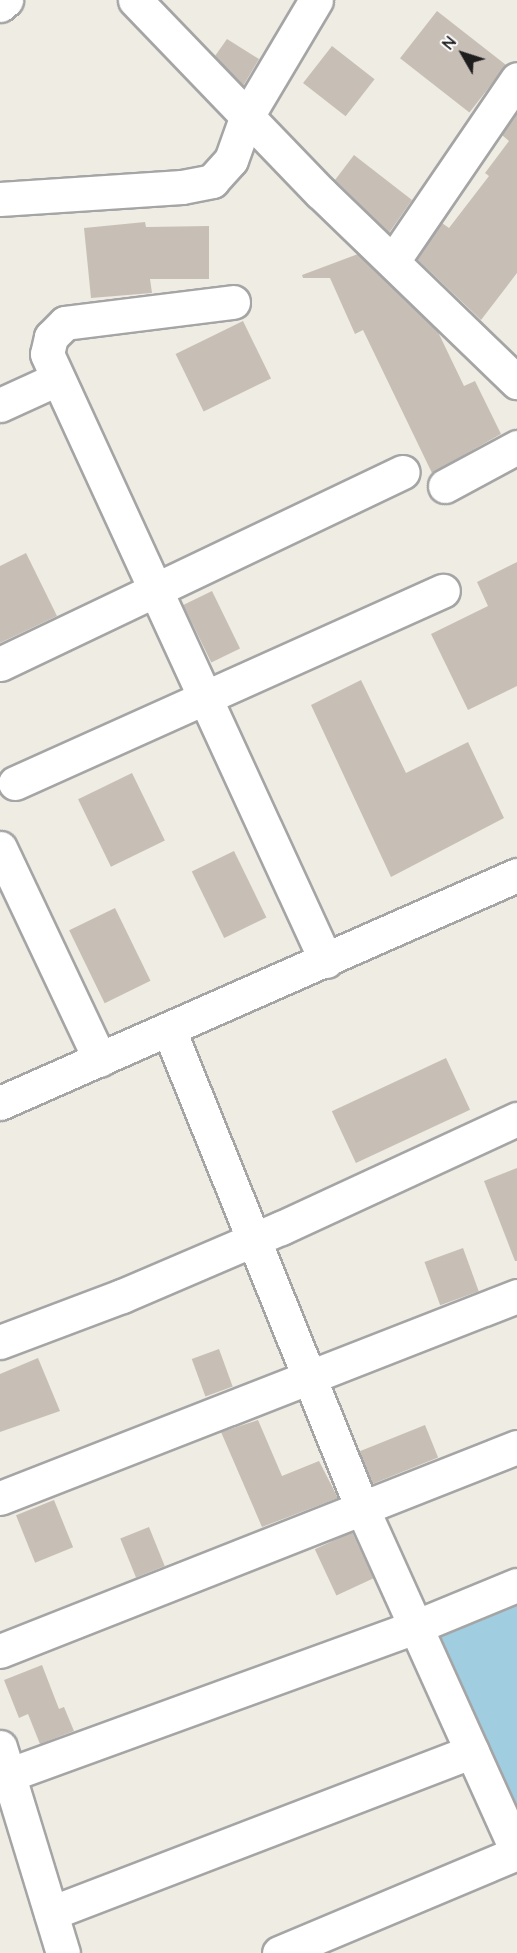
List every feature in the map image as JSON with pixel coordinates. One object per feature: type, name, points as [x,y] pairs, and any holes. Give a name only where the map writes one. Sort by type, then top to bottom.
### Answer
[{"type":"street","points":[[0,5],[6,0]]},
{"type":"street","points":[[135,0],[246,118],[393,261],[470,340],[517,382]]},
{"type":"street","points":[[0,199],[182,187],[212,181],[231,160],[246,118],[316,0]]},
{"type":"street","points":[[393,261],[517,79]]},
{"type":"street","points":[[233,302],[65,323],[51,337],[47,354],[154,594],[327,961]]},
{"type":"street","points":[[0,405],[57,379]]},
{"type":"street","points":[[445,486],[517,447]]},
{"type":"street","points":[[0,664],[154,594],[403,472]]},
{"type":"street","points":[[15,783],[443,591]]},
{"type":"street","points":[[0,848],[100,1060]]},
{"type":"street","points":[[0,1102],[327,961],[517,874]]},
{"type":"street","points":[[169,1030],[362,1508],[471,1751],[514,1839],[279,1953]]},
{"type":"street","points":[[0,1342],[122,1296],[254,1239],[517,1119]]},
{"type":"street","points":[[0,1498],[517,1296]]},
{"type":"street","points":[[0,1652],[517,1447]]},
{"type":"street","points":[[63,1953],[4,1761],[415,1627],[517,1585]]},
{"type":"street","points":[[51,1913],[471,1751]]},
{"type":"water","points":[[517,1602],[517,1812],[440,1641],[442,1633]]},
{"type":"building","points":[[437,11],[506,65],[469,112],[400,58]]},
{"type":"building","points":[[227,39],[259,59],[243,86],[215,56]]},
{"type":"building","points":[[332,46],[375,79],[346,116],[303,83]]},
{"type":"building","points":[[517,112],[517,273],[481,320],[417,259],[442,223],[449,228],[489,176],[485,173],[509,141],[502,135]]},
{"type":"building","points":[[354,155],[412,200],[389,233],[335,180]]},
{"type":"building","points":[[145,222],[146,227],[209,226],[209,279],[150,279],[152,293],[91,298],[84,228]]},
{"type":"building","points":[[358,254],[438,332],[464,386],[475,381],[501,434],[432,473],[363,330],[355,334],[330,278],[303,278],[302,275]]},
{"type":"building","points":[[243,321],[271,379],[204,411],[176,354]]},
{"type":"building","points":[[26,553],[57,616],[0,643],[0,566]]},
{"type":"building","points":[[517,562],[517,686],[468,710],[431,634],[488,606],[477,582]]},
{"type":"building","points":[[212,591],[240,649],[211,663],[183,605]]},
{"type":"building","points":[[361,680],[406,773],[468,742],[504,818],[391,877],[311,705]]},
{"type":"building","points":[[132,773],[165,840],[111,867],[78,799]]},
{"type":"building","points":[[234,851],[266,918],[224,938],[192,872]]},
{"type":"building","points":[[115,908],[151,981],[105,1003],[69,930]]},
{"type":"building","points":[[446,1058],[470,1110],[356,1163],[332,1111]]},
{"type":"building","points":[[517,1168],[517,1261],[515,1261],[484,1181]]},
{"type":"building","points":[[463,1248],[479,1291],[440,1305],[424,1262]]},
{"type":"building","points":[[219,1349],[233,1387],[205,1397],[192,1359]]},
{"type":"building","points":[[38,1358],[60,1411],[0,1432],[0,1374]]},
{"type":"building","points":[[258,1420],[282,1476],[319,1461],[338,1498],[262,1527],[221,1432]]},
{"type":"building","points":[[425,1425],[438,1457],[372,1484],[359,1452]]},
{"type":"building","points":[[54,1500],[73,1547],[35,1563],[16,1515]]},
{"type":"building","points":[[149,1527],[165,1566],[136,1578],[120,1539]]},
{"type":"building","points":[[352,1532],[374,1578],[336,1596],[315,1549]]},
{"type":"building","points":[[42,1665],[59,1709],[64,1707],[74,1731],[40,1744],[28,1714],[19,1718],[4,1680]]}]
